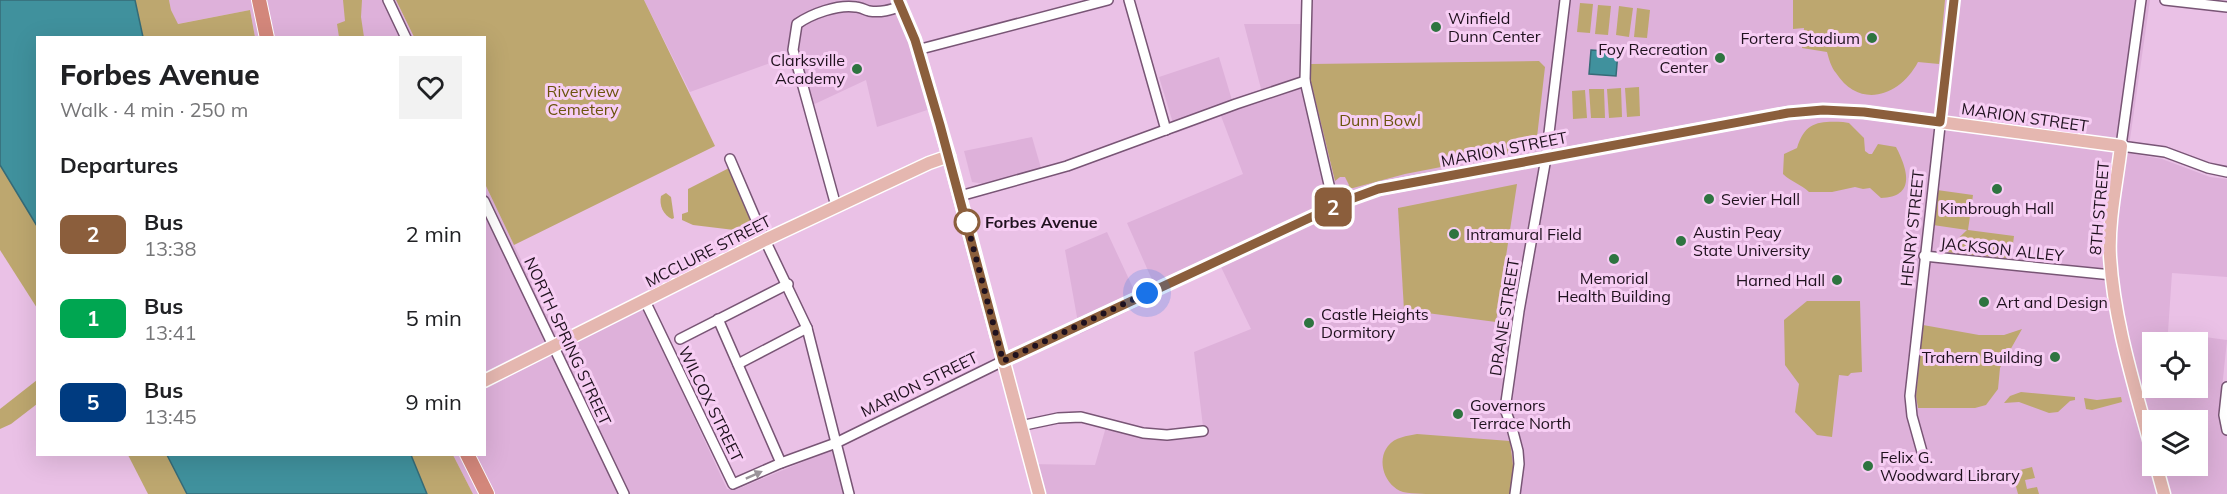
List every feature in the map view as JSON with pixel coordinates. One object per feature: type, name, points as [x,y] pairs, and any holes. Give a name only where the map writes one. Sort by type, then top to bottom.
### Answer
[{"type":"highway","points":[[260,0],[267,36]]},
{"type":"highway","points":[[468,456],[487,494]]},
{"type":"main road","points":[[900,3],[917,50],[949,156],[1039,494]]},
{"type":"main road","name":"MARION STREET","points":[[1003,361],[1337,205],[1378,189],[1788,113],[1823,110],[1864,112],[2121,146]]},
{"type":"main road","name":"8TH STREET","points":[[2121,146],[2110,236],[2112,275],[2121,333],[2142,413]]},
{"type":"main road","name":"MCCLURE STREET","points":[[486,380],[765,240],[929,163],[949,156]]},
{"type":"main road","points":[[2159,476],[2164,494]]},
{"type":"street","points":[[388,0],[405,36]]},
{"type":"street","points":[[917,50],[1108,0]]},
{"type":"street","points":[[1129,0],[1166,130]]},
{"type":"street","points":[[1307,0],[1305,81],[1330,189],[1337,205]]},
{"type":"street","name":"DRANE STREET","points":[[1515,494],[1519,464],[1518,451],[1505,409],[1519,311],[1546,158],[1565,0]]},
{"type":"street","name":"HENRY STREET","points":[[1924,459],[1912,416],[1910,396],[1954,0]]},
{"type":"street","name":"8TH STREET","points":[[2121,146],[2141,0]]},
{"type":"street","points":[[2165,0],[2227,8]]},
{"type":"street","points":[[836,206],[793,51],[797,24],[806,17],[838,8],[855,6],[870,11],[885,12],[900,3]]},
{"type":"street","points":[[960,196],[1067,166],[1305,81]]},
{"type":"street","name":"MARION STREET","points":[[2121,146],[2165,152],[2208,168],[2227,172]]},
{"type":"street","points":[[730,159],[807,328],[849,494]]},
{"type":"street","name":"NORTH SPRING STREET","points":[[486,205],[625,494]]},
{"type":"street","name":"JACKSON ALLEY","points":[[1924,256],[2112,275]]},
{"type":"street","points":[[680,339],[788,284]]},
{"type":"street","name":"WILCOX STREET","points":[[645,301],[733,484],[836,443]]},
{"type":"street","points":[[718,320],[781,463]]},
{"type":"street","points":[[738,364],[807,328]]},
{"type":"street","name":"MARION STREET","points":[[836,443],[1003,361]]},
{"type":"street","points":[[2227,387],[2224,415],[2227,430]]},
{"type":"street","points":[[1020,426],[1058,417],[1081,417],[1143,432],[1167,435],[1203,431]]},
{"type":"shaded area","points":[[0,0],[135,0],[143,36],[36,36],[36,224],[0,165]]},
{"type":"shaded area","points":[[169,0],[396,0],[414,36],[255,36],[250,10],[177,24]]},
{"type":"shaded area","name":"Clarksville Academy","points":[[644,0],[898,0],[933,108],[877,127],[866,80],[804,109],[787,57],[690,92]]},
{"type":"shaded area","name":"Austin Peay State University","points":[[1308,0],[2150,0],[2128,153],[2162,159],[2210,177],[2227,179],[2227,277],[2172,273],[2168,332],[2142,332],[2142,398],[2208,398],[2208,337],[2227,340],[2219,417],[2227,415],[2227,494],[1033,494],[1025,464],[1095,465],[1106,427],[1167,439],[1204,435],[1194,352],[1251,329],[1221,267],[1080,334],[1065,250],[1107,232],[1134,290],[1153,282],[1127,223],[1243,174],[1221,116],[1176,133],[1159,77],[1219,57],[1235,110],[1264,100],[1244,24],[1307,24]]},
{"type":"shaded area","points":[[1591,50],[1618,52],[1616,76],[1589,74]]},
{"type":"shaded area","points":[[1032,137],[1041,168],[985,184],[972,182],[964,151]]},
{"type":"shaded area","points":[[486,186],[559,339],[639,299],[727,489],[735,490],[834,449],[845,494],[473,494],[454,456],[486,456]]},
{"type":"shaded area","points":[[168,456],[411,456],[427,494],[187,494]]},
{"type":"green space","points":[[135,0],[169,0],[178,24],[250,10],[255,36],[143,36]]},
{"type":"green space","points":[[343,0],[362,0],[361,17],[364,36],[339,36],[337,24],[345,21]]},
{"type":"green space","name":"Riverview Cemetery","points":[[396,0],[644,0],[715,146],[514,245],[486,186],[486,36],[414,36]]},
{"type":"green space","name":"Fortera Stadium","points":[[1793,0],[1945,0],[1939,64],[1918,62],[1901,83],[1879,94],[1868,95],[1856,92],[1846,85],[1834,71],[1827,52],[1802,48],[1804,28],[1793,29]]},
{"type":"green space","points":[[1580,3],[1593,4],[1590,33],[1577,32]]},
{"type":"green space","points":[[1598,5],[1611,6],[1608,35],[1595,34]]},
{"type":"green space","points":[[1619,6],[1633,8],[1629,37],[1616,35]]},
{"type":"green space","points":[[1637,8],[1650,10],[1647,38],[1634,37]]},
{"type":"green space","name":"Dunn Bowl","points":[[1539,61],[1545,67],[1534,149],[1405,174],[1353,188],[1348,188],[1345,177],[1340,177],[1335,181],[1311,82],[1311,64]]},
{"type":"green space","points":[[1639,87],[1640,116],[1627,117],[1625,88]]},
{"type":"green space","points":[[1621,88],[1622,117],[1609,118],[1607,89]]},
{"type":"green space","points":[[1589,89],[1604,89],[1605,118],[1591,118]]},
{"type":"green space","points":[[1585,90],[1587,118],[1573,119],[1572,91]]},
{"type":"green space","points":[[1820,123],[1849,123],[1864,138],[1865,151],[1869,154],[1872,154],[1878,144],[1896,147],[1906,173],[1906,181],[1900,193],[1881,198],[1870,188],[1855,187],[1832,192],[1809,192],[1783,174],[1784,154],[1797,148],[1808,128]]},
{"type":"green space","points":[[0,165],[36,224],[36,306],[0,250]]},
{"type":"green space","points":[[731,167],[759,233],[693,225],[682,220],[682,214],[688,212],[688,189]]},
{"type":"green space","name":"Intramural Field","points":[[1517,184],[1496,322],[1404,310],[1398,208]]},
{"type":"green space","points":[[1937,190],[1973,195],[1968,230],[2014,236],[2011,259],[1944,252],[1967,230],[1933,225]]},
{"type":"green space","points":[[666,193],[671,197],[674,218],[672,219],[666,215],[661,206],[661,196]]},
{"type":"green space","points":[[1807,301],[1860,301],[1862,372],[1851,373],[1848,376],[1839,375],[1832,437],[1817,435],[1795,412],[1799,384],[1785,365],[1784,320]]},
{"type":"green space","points":[[1923,325],[1979,335],[2004,335],[2022,329],[2000,368],[1998,389],[1986,405],[1975,408],[1918,408],[1916,396]]},
{"type":"green space","points":[[36,381],[36,405],[11,424],[0,429],[0,409]]},
{"type":"green space","points":[[2021,392],[2075,397],[2075,400],[2070,401],[2058,412],[2049,413],[2019,402],[2004,403],[2010,396]]},
{"type":"green space","points":[[2121,397],[2122,402],[2092,410],[2086,409],[2084,398],[2097,400]]},
{"type":"green space","points":[[1417,434],[1510,441],[1514,473],[1510,494],[1421,494],[1397,489],[1387,479],[1384,472],[1384,452],[1388,446],[1401,437]]},
{"type":"green space","points":[[129,456],[168,456],[187,494],[148,494]]},
{"type":"green space","points":[[411,456],[454,456],[473,494],[427,494]]},
{"type":"green space","points":[[2032,467],[2035,478],[2025,480],[2027,489],[2037,487],[2039,494],[2018,494],[2012,472]]},
{"type":"bus line","name":"2","points":[[898,0],[915,40],[940,125],[1003,361],[1348,200],[1378,189],[1788,113],[1823,110],[1864,112],[1940,122],[1954,0]]},
{"type":"place","name":"Winfield Dunn Center","points":[[1436,27]]},
{"type":"place","name":"Fortera Stadium","points":[[1872,38]]},
{"type":"place","name":"Foy Recreation Center","points":[[1720,58]]},
{"type":"place","name":"Clarksville Academy","points":[[857,69]]},
{"type":"place","name":"Kimbrough Hall","points":[[1997,189]]},
{"type":"place","name":"Sevier Hall","points":[[1709,199]]},
{"type":"place","name":"Forbes Avenue","points":[[967,222]]},
{"type":"place","name":"Intramural Field","points":[[1454,234]]},
{"type":"place","name":"Austin Peay State University","points":[[1681,241]]},
{"type":"place","name":"Memorial Health Building","points":[[1614,259]]},
{"type":"place","name":"Harned Hall","points":[[1837,280]]},
{"type":"place","name":"Art and Design","points":[[1984,302]]},
{"type":"place","name":"Castle Heights Dormitory","points":[[1309,323]]},
{"type":"place","name":"Trahern Building","points":[[2055,357]]},
{"type":"place","name":"Governors Terrace North","points":[[1458,414]]},
{"type":"place","name":"Felix G. Woodward Library","points":[[1868,466]]},
{"type":"route","points":[[967,222],[966,220],[1003,361],[1147,293]]}]
